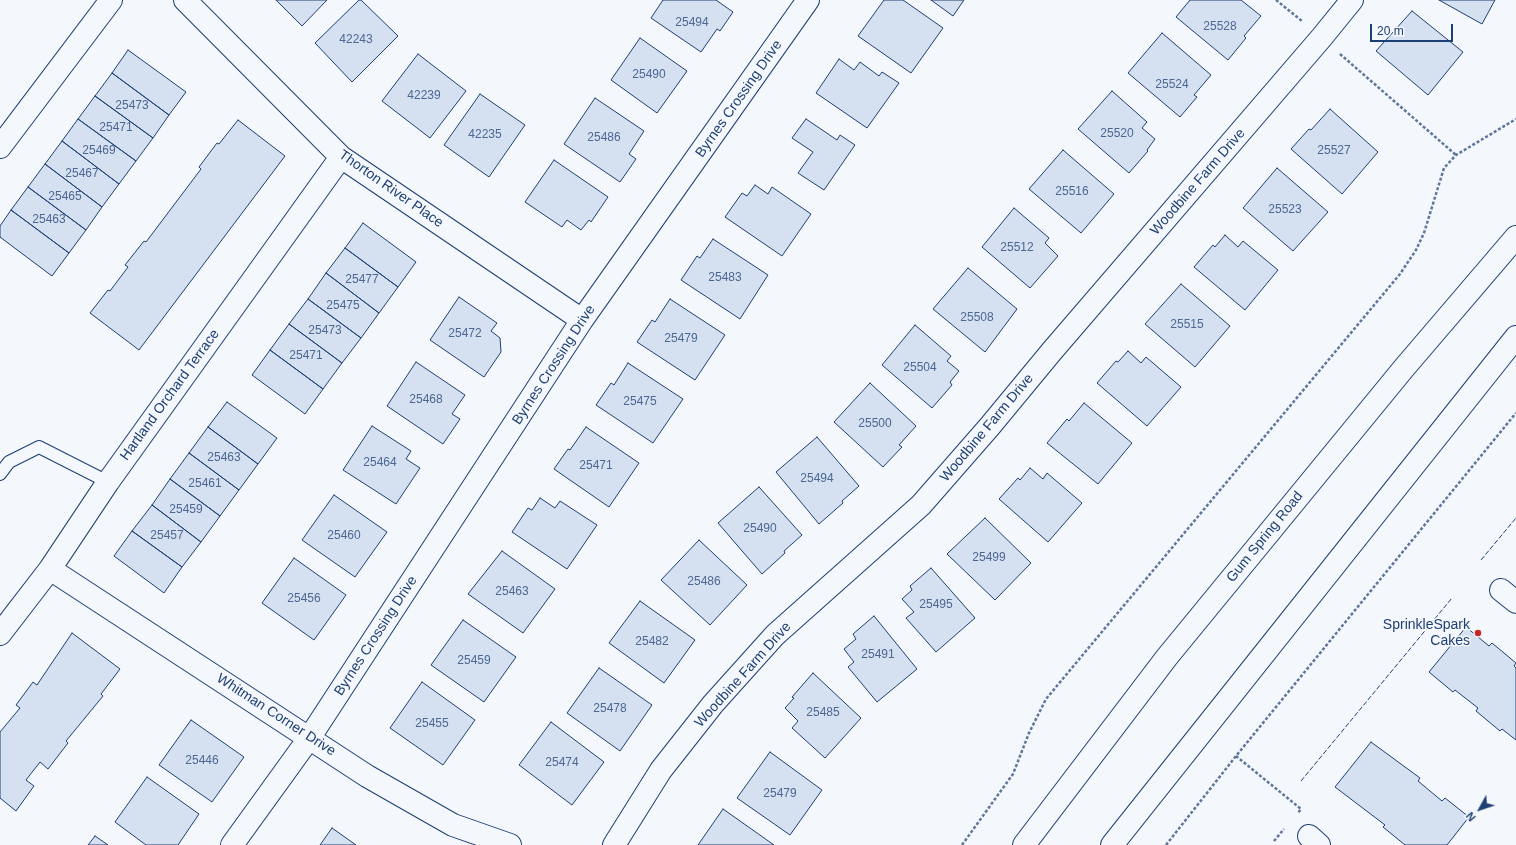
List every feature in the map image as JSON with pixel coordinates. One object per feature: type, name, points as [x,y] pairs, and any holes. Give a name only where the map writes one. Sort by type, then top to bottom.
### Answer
[{"type":"street","points":[[0,147],[110,0]]},
{"type":"street","name":"Thorton River Place","points":[[185,0],[341,157],[582,320]]},
{"type":"street","name":"Byrnes Crossing Drive","points":[[232,845],[310,738],[582,320],[808,0]]},
{"type":"street","name":"Woodbine Farm Drive","points":[[614,845],[661,770],[714,704],[775,635],[921,505],[1322,37],[1352,0]]},
{"type":"street","name":"Hartland Orchard Terrace","points":[[0,634],[50,569],[108,482],[341,157]]},
{"type":"street","name":"Gum Spring Road","points":[[1024,845],[1172,650],[1404,368],[1516,237]]},
{"type":"street","points":[[1112,845],[1516,336]]},
{"type":"street","name":"Whitman Corner Drive","points":[[50,569],[367,776],[453,825],[510,845]]},
{"type":"lane","points":[[0,474],[9,462],[39,447],[108,482]]},
{"type":"path","points":[[1276,0],[1322,37],[1456,155]]},
{"type":"path","points":[[962,845],[1013,774],[1029,733],[1046,699],[1400,274],[1416,250],[1424,233],[1444,168],[1456,155],[1516,120]]},
{"type":"path","points":[[1166,845],[1236,756],[1516,413]]},
{"type":"path","points":[[1236,756],[1301,809],[1296,814]]},
{"type":"path","points":[[1274,841],[1288,825]]},
{"type":"building","points":[[276,0],[327,0],[302,26]]},
{"type":"building","points":[[359,0],[361,0],[398,36],[352,82],[315,43]]},
{"type":"building","points":[[663,0],[716,0],[733,12],[720,31],[717,29],[701,52],[651,18]]},
{"type":"building","points":[[884,0],[903,0],[943,28],[911,73],[858,36]]},
{"type":"building","points":[[931,0],[964,0],[953,16]]},
{"type":"building","points":[[1190,0],[1241,0],[1261,16],[1244,36],[1246,38],[1228,60],[1176,17]]},
{"type":"building","points":[[1439,0],[1495,0],[1482,24]]},
{"type":"building","points":[[1412,11],[1463,52],[1428,95],[1376,51]]},
{"type":"building","points":[[1162,33],[1211,75],[1194,95],[1197,97],[1180,117],[1128,73]]},
{"type":"building","points":[[640,38],[687,71],[657,113],[611,80]]},
{"type":"building","points":[[128,50],[186,92],[169,115],[112,73]]},
{"type":"building","points":[[418,54],[466,91],[430,138],[382,101]]},
{"type":"building","points":[[839,59],[854,70],[860,62],[879,76],[882,72],[899,83],[867,128],[816,93]]},
{"type":"building","points":[[112,73],[169,115],[153,138],[95,96]]},
{"type":"building","points":[[1112,91],[1147,122],[1142,128],[1155,139],[1147,150],[1148,151],[1129,173],[1078,129]]},
{"type":"building","points":[[480,94],[525,125],[489,177],[444,145]]},
{"type":"building","points":[[95,96],[153,138],[136,161],[78,119]]},
{"type":"building","points":[[595,98],[644,131],[629,154],[636,159],[620,182],[564,144]]},
{"type":"building","points":[[1330,109],[1378,152],[1342,194],[1291,149]]},
{"type":"building","points":[[78,119],[136,161],[119,184],[62,141]]},
{"type":"building","points":[[806,119],[837,140],[840,135],[855,145],[824,190],[798,173],[813,152],[792,138]]},
{"type":"building","points":[[238,120],[285,156],[139,350],[90,313],[108,290],[110,291],[128,267],[125,265],[144,241],[146,242],[201,169],[199,167],[217,143],[219,144]]},
{"type":"building","points":[[62,141],[119,184],[102,207],[45,164]]},
{"type":"building","points":[[1063,150],[1114,194],[1081,233],[1029,189]]},
{"type":"building","points":[[554,160],[608,197],[591,222],[589,220],[581,230],[567,220],[562,227],[525,202]]},
{"type":"building","points":[[45,164],[102,207],[86,230],[28,187]]},
{"type":"building","points":[[1277,168],[1328,212],[1293,251],[1243,208]]},
{"type":"building","points":[[755,185],[768,194],[772,187],[811,214],[782,256],[725,217],[742,193],[747,196]]},
{"type":"building","points":[[28,187],[86,230],[69,253],[11,210]]},
{"type":"building","points":[[1014,208],[1049,238],[1045,243],[1058,256],[1030,288],[982,247]]},
{"type":"building","points":[[11,210],[69,253],[52,276],[0,237],[0,226]]},
{"type":"building","points":[[363,223],[416,262],[398,287],[345,248]]},
{"type":"building","points":[[1225,235],[1238,247],[1243,241],[1278,270],[1245,310],[1194,267],[1213,245],[1215,247]]},
{"type":"building","points":[[713,239],[768,275],[740,319],[681,280],[697,256],[700,258]]},
{"type":"building","points":[[345,248],[398,287],[379,313],[326,273]]},
{"type":"building","points":[[968,268],[1017,309],[985,352],[933,309]]},
{"type":"building","points":[[326,273],[379,313],[361,338],[308,299]]},
{"type":"building","points":[[1181,284],[1230,326],[1195,367],[1145,324]]},
{"type":"building","points":[[459,297],[497,323],[491,331],[500,338],[501,352],[484,377],[430,340]]},
{"type":"building","points":[[308,299],[361,338],[342,363],[289,324]]},
{"type":"building","points":[[670,299],[725,335],[695,380],[637,342],[652,320],[655,322]]},
{"type":"building","points":[[289,324],[342,363],[323,389],[270,350]]},
{"type":"building","points":[[915,325],[951,356],[947,361],[959,371],[950,382],[952,385],[932,408],[882,365]]},
{"type":"building","points":[[270,350],[323,389],[305,414],[252,375]]},
{"type":"building","points":[[1128,351],[1141,363],[1146,357],[1181,387],[1147,426],[1097,383],[1116,361],[1118,362]]},
{"type":"building","points":[[416,362],[465,395],[452,414],[460,419],[443,444],[387,406]]},
{"type":"building","points":[[628,363],[683,399],[653,443],[596,405],[611,383],[614,385]]},
{"type":"building","points":[[870,383],[916,426],[899,445],[902,447],[883,467],[834,422]]},
{"type":"building","points":[[227,402],[277,438],[258,464],[208,427]]},
{"type":"building","points":[[1084,403],[1132,443],[1098,484],[1047,443],[1067,419],[1069,421]]},
{"type":"building","points":[[372,426],[411,451],[406,459],[420,468],[396,504],[343,470]]},
{"type":"building","points":[[208,427],[258,464],[239,490],[189,453]]},
{"type":"building","points":[[586,427],[639,463],[609,507],[554,469],[568,449],[570,450]]},
{"type":"building","points":[[817,437],[859,486],[842,501],[843,503],[819,524],[776,472]]},
{"type":"building","points":[[189,453],[239,490],[220,516],[170,479]]},
{"type":"building","points":[[1030,468],[1043,479],[1047,473],[1082,503],[1048,542],[999,499],[1018,478],[1020,480]]},
{"type":"building","points":[[170,479],[220,516],[201,542],[152,505]]},
{"type":"building","points":[[759,487],[802,535],[762,574],[718,523]]},
{"type":"building","points":[[334,495],[387,532],[355,577],[302,540]]},
{"type":"building","points":[[540,498],[555,508],[560,501],[597,525],[567,569],[512,532],[528,508],[532,510]]},
{"type":"building","points":[[152,505],[201,542],[182,567],[132,531]]},
{"type":"building","points":[[985,518],[1031,563],[995,600],[947,554]]},
{"type":"building","points":[[132,531],[182,567],[164,593],[114,556]]},
{"type":"building","points":[[699,540],[747,585],[710,625],[661,580]]},
{"type":"building","points":[[502,551],[555,589],[523,633],[468,594]]},
{"type":"building","points":[[294,558],[346,595],[314,640],[262,603]]},
{"type":"building","points":[[931,568],[975,618],[936,652],[906,618],[914,612],[902,599],[912,590],[910,586]]},
{"type":"building","points":[[640,601],[695,640],[664,683],[609,643]]},
{"type":"building","points":[[874,616],[917,669],[877,702],[848,667],[854,662],[844,649],[856,639],[853,634]]},
{"type":"building","points":[[463,620],[516,657],[484,702],[431,665]]},
{"type":"building","points":[[1466,627],[1489,646],[1492,643],[1516,663],[1514,666],[1516,668],[1516,740],[1502,729],[1500,731],[1476,711],[1478,708],[1455,690],[1453,692],[1429,672]]},
{"type":"building","points":[[72,633],[120,669],[101,694],[103,696],[66,741],[68,743],[48,769],[40,762],[26,780],[34,786],[16,811],[0,798],[0,732],[20,708],[16,705],[33,682],[37,685]]},
{"type":"building","points":[[599,668],[652,705],[620,751],[567,713]]},
{"type":"building","points":[[813,673],[861,718],[825,758],[792,728],[798,721],[785,708],[794,698],[792,697]]},
{"type":"building","points":[[422,682],[475,720],[443,765],[390,728]]},
{"type":"building","points":[[191,720],[244,757],[212,802],[159,765]]},
{"type":"building","points":[[551,722],[604,762],[572,805],[519,765]]},
{"type":"building","points":[[1371,742],[1420,778],[1418,781],[1442,801],[1445,798],[1469,817],[1447,845],[1405,845],[1383,827],[1385,825],[1335,787]]},
{"type":"building","points":[[770,752],[822,790],[790,835],[737,798]]},
{"type":"building","points":[[147,777],[199,814],[178,845],[146,845],[115,822]]},
{"type":"building","points":[[723,809],[774,845],[698,845]]},
{"type":"building","points":[[332,828],[356,845],[320,845]]},
{"type":"building","points":[[95,836],[108,845],[88,845]]},
{"type":"fence","points":[[1481,560],[1516,518]]},
{"type":"fence","points":[[1301,781],[1452,598]]},
{"type":"place","name":"SprinkleSpark Cakes","points":[[1478,633]]}]
